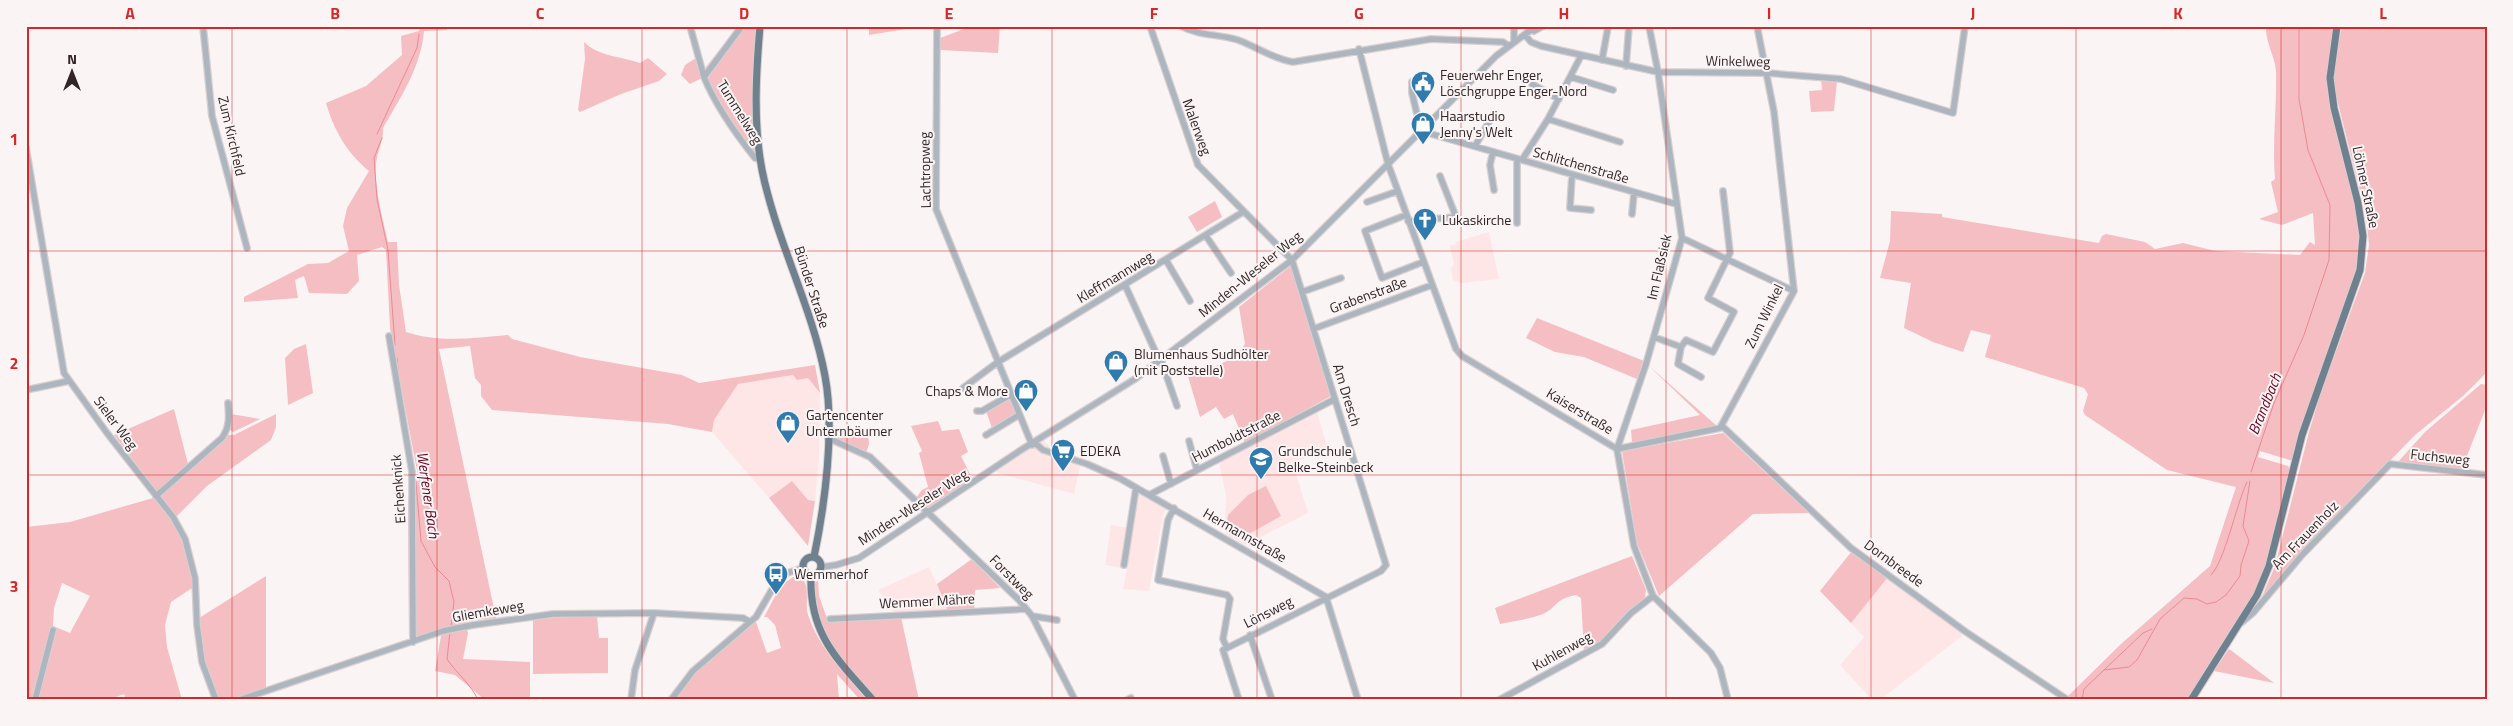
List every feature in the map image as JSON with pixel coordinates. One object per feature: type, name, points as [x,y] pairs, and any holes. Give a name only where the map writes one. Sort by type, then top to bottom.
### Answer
[{"type":"main road","name":"Bünder Straße","points":[[760,26],[757,102],[760,159],[825,376],[828,405],[828,438],[822,516],[814,557]]},
{"type":"main road","name":"Löhner Straße","points":[[2192,700],[2257,595],[2269,566],[2312,403],[2360,270],[2363,254],[2363,236],[2358,203],[2332,96],[2331,63],[2337,26]]},
{"type":"main road","points":[[810,576],[818,574],[822,567],[820,562],[814,557],[806,560],[803,568],[810,576],[811,600],[821,636],[873,700]]},
{"type":"street","name":"Zum Kirchfeld","points":[[202,26],[212,116],[248,248]]},
{"type":"street","points":[[690,26],[704,77]]},
{"type":"street","name":"Tummelweg","points":[[742,26],[704,77],[710,93],[730,123],[755,158],[760,159]]},
{"type":"street","name":"Lachtropweg","points":[[937,26],[936,209],[993,345],[1010,395],[1033,444]]},
{"type":"street","name":"Malerweg","points":[[1150,26],[1195,159],[1213,182],[1292,260]]},
{"type":"street","points":[[1181,26],[1199,33],[1240,41],[1271,56],[1293,62],[1359,49],[1431,39],[1512,44],[1514,26]]},
{"type":"street","name":"Minden-Weseler Weg","points":[[822,567],[859,558],[1013,457],[1027,451],[1033,444],[1161,360],[1292,260],[1512,44],[1536,26]]},
{"type":"street","name":"Minden-Weseler Weg","points":[[1526,34],[1543,26]]},
{"type":"street","points":[[1626,66],[1628,26]]},
{"type":"street","name":"Im Flaßsiek","points":[[1617,449],[1654,337],[1682,238],[1658,72],[1649,26]]},
{"type":"street","name":"Zum Winkel","points":[[1722,426],[1794,291],[1774,112],[1757,26]]},
{"type":"street","name":"Winkelweg","points":[[1526,34],[1531,42],[1539,46],[1658,72],[1767,73],[1841,79],[1953,113],[1965,26]]},
{"type":"street","points":[[1602,60],[1608,27]]},
{"type":"street","name":"Kaiserstraße","points":[[1359,49],[1388,164],[1459,354],[1617,449],[1634,546],[1653,596],[1716,660],[1723,676],[1728,700]]},
{"type":"street","points":[[1517,223],[1520,160],[1548,119],[1581,56]]},
{"type":"street","points":[[1571,77],[1613,90]]},
{"type":"street","points":[[1412,82],[1412,93],[1422,131]]},
{"type":"street","points":[[1532,84],[1559,99]]},
{"type":"street","points":[[1475,146],[1493,115]]},
{"type":"street","points":[[1548,119],[1620,142]]},
{"type":"street","name":"Schlitchenstraße","points":[[1422,131],[1676,204]]},
{"type":"street","name":"Sieler Weg","points":[[26,148],[60,359],[69,381],[173,517],[185,539],[195,578],[197,625],[202,662],[216,700]]},
{"type":"street","points":[[1493,152],[1490,165],[1494,190]]},
{"type":"street","points":[[1572,175],[1570,208],[1591,210]]},
{"type":"street","points":[[1424,262],[1382,278],[1365,231],[1407,218],[1456,217],[1440,176]]},
{"type":"street","points":[[1701,377],[1678,364],[1682,347],[1686,340],[1713,352],[1734,312],[1708,298],[1729,260],[1724,190]]},
{"type":"street","points":[[1367,202],[1398,191]]},
{"type":"street","points":[[1632,214],[1634,193]]},
{"type":"street","name":"Kleffmannweg","points":[[998,362],[1243,212]]},
{"type":"street","points":[[1206,236],[1231,273]]},
{"type":"street","points":[[1682,238],[1794,291]]},
{"type":"street","points":[[1166,260],[1190,301]]},
{"type":"street","name":"Am Dresch","points":[[1292,260],[1386,565]]},
{"type":"street","points":[[1302,292],[1341,278]]},
{"type":"street","points":[[1125,284],[1156,353]]},
{"type":"street","name":"Grabenstraße","points":[[1313,328],[1432,285]]},
{"type":"street","name":"Eichenknick","points":[[389,336],[412,472],[414,642]]},
{"type":"street","points":[[1654,337],[1682,347]]},
{"type":"street","points":[[1161,360],[1177,406]]},
{"type":"street","points":[[963,388],[998,362]]},
{"type":"street","points":[[26,390],[69,381]]},
{"type":"street","points":[[976,412],[982,411],[1010,395]]},
{"type":"street","name":"Humboldtstraße","points":[[1149,495],[1335,399]]},
{"type":"street","points":[[156,496],[222,438],[227,431],[229,422],[228,404]]},
{"type":"street","points":[[986,435],[1019,415]]},
{"type":"street","points":[[1617,449],[1716,430],[1722,426]]},
{"type":"street","name":"Dornbreede","points":[[1722,426],[1855,551],[1966,632],[2068,700]]},
{"type":"street","name":"Forstweg","points":[[828,438],[870,457],[1026,609],[1032,616],[1075,700]]},
{"type":"street","points":[[1041,439],[1053,453]]},
{"type":"street","points":[[1189,441],[1197,470]]},
{"type":"street","name":"Hermannstraße","points":[[1033,444],[1043,450],[1087,464],[1136,488],[1174,508],[1326,597]]},
{"type":"street","points":[[1163,456],[1171,484]]},
{"type":"street","name":"Fuchsweg","points":[[2390,464],[2487,475]]},
{"type":"street","name":"Am Frauenholz","points":[[2239,624],[2253,613],[2302,555],[2390,464]]},
{"type":"street","points":[[1124,565],[1136,488]]},
{"type":"street","points":[[1174,508],[1168,520],[1158,580],[1227,595],[1230,599],[1223,639],[1239,700]]},
{"type":"street","name":"Lönsweg","points":[[1225,649],[1381,571],[1386,565]]},
{"type":"street","points":[[671,700],[693,671],[750,622],[764,605],[777,581],[787,573],[803,568]]},
{"type":"street","name":"Kuhlenweg","points":[[1499,700],[1597,647],[1631,613],[1653,596]]},
{"type":"street","points":[[1326,597],[1358,700]]},
{"type":"street","name":"Wemmer Mähre","points":[[830,619],[1026,609]]},
{"type":"street","points":[[631,700],[635,670],[654,613]]},
{"type":"street","name":"Gliemkeweg","points":[[239,700],[414,642],[473,625],[532,616],[654,613],[743,618],[750,622]]},
{"type":"street","points":[[1032,616],[1058,620]]},
{"type":"street","points":[[35,700],[53,630]]},
{"type":"street","points":[[1250,636],[1272,700]]},
{"type":"shaded area","points":[[420,26],[447,26],[447,30],[424,31],[419,57],[414,69],[383,128],[376,167],[379,200],[388,242],[397,242],[399,285],[406,332],[444,339],[508,335],[512,339],[580,357],[682,375],[699,383],[815,365],[820,393],[808,378],[797,380],[793,375],[738,384],[714,420],[712,432],[668,424],[492,410],[481,396],[481,385],[475,378],[470,346],[439,349],[496,618],[465,621],[468,633],[463,659],[530,662],[530,700],[485,700],[455,675],[435,671],[442,630],[409,640],[408,502],[411,482],[419,481],[390,328],[386,250],[382,247],[357,255],[359,281],[347,294],[309,293],[304,276],[295,280],[298,298],[244,302],[244,297],[308,264],[328,263],[349,251],[343,226],[347,208],[369,171],[347,148],[333,122],[326,103],[366,86],[402,55],[401,36],[419,31]]},
{"type":"shaded area","points":[[739,26],[757,26],[755,157],[726,120],[702,78],[690,84],[681,75],[685,65],[696,58],[701,73]]},
{"type":"shaded area","points":[[837,26],[924,26],[869,35],[869,27]]},
{"type":"shaded area","points":[[963,26],[1000,26],[998,53],[940,50],[940,38],[964,29]]},
{"type":"shaded area","points":[[2266,26],[2334,26],[2327,86],[2355,199],[2360,238],[2357,272],[2308,406],[2293,461],[2260,451],[2258,457],[2288,466],[2291,472],[2265,568],[2253,597],[2188,700],[2074,700],[2068,696],[2121,644],[2210,566],[2236,487],[2167,470],[2085,415],[2083,411],[2088,394],[2084,388],[1985,357],[1991,335],[1971,330],[1963,352],[1933,342],[1904,328],[1911,283],[1880,278],[1890,241],[1891,211],[1942,214],[1942,217],[2099,243],[2102,236],[2106,234],[2145,242],[2155,249],[2183,243],[2215,251],[2300,255],[2310,242],[2315,245],[2313,213],[2282,225],[2259,219],[2278,212],[2271,182],[2275,179],[2276,71],[2267,38]]},
{"type":"shaded area","points":[[2342,26],[2487,26],[2487,372],[2463,396],[2415,435],[2300,554],[2261,599],[2275,566],[2309,432],[2322,389],[2365,273],[2369,245],[2366,215],[2334,87],[2334,68]]},
{"type":"shaded area","points":[[584,42],[597,51],[640,63],[648,58],[667,74],[659,81],[621,94],[580,112],[578,110],[585,59]]},
{"type":"shaded area","points":[[1821,79],[1837,81],[1834,111],[1811,112],[1809,91],[1822,90]]},
{"type":"shaded area","points":[[1215,201],[1222,217],[1197,232],[1188,217]]},
{"type":"shaded area","points":[[1489,232],[1499,279],[1461,283],[1453,280],[1451,268],[1454,264],[1450,246],[1456,244],[1455,242]]},
{"type":"shaded area","points":[[1292,265],[1331,396],[1245,443],[1233,414],[1224,419],[1216,407],[1200,417],[1187,373],[1204,370],[1227,361],[1240,351],[1245,344],[1239,307]]},
{"type":"shaded area","points":[[1537,318],[1644,361],[1637,379],[1584,357],[1555,352],[1526,338]]},
{"type":"shaded area","points":[[306,344],[313,393],[288,405],[285,358],[294,349]]},
{"type":"shaded area","points":[[1648,365],[1718,427],[1632,443],[1631,430],[1700,415]]},
{"type":"shaded area","points":[[793,375],[808,378],[820,393],[819,459],[815,501],[808,500],[792,481],[769,498],[712,432],[714,420],[738,384]]},
{"type":"shaded area","points":[[2481,384],[2487,385],[2487,405],[2461,471],[2398,462],[2425,432]]},
{"type":"shaded area","points":[[1009,399],[1016,414],[992,428],[986,411]]},
{"type":"shaded area","points":[[174,409],[188,464],[157,491],[114,435]]},
{"type":"shaded area","name":"Grundschule Belke-Steinbeck","points":[[1317,412],[1327,446],[1293,464],[1308,513],[1245,545],[1225,534],[1226,496],[1219,462]]},
{"type":"shaded area","points":[[231,414],[260,419],[233,432],[229,429]]},
{"type":"shaded area","points":[[276,414],[276,427],[271,440],[207,486],[177,516],[161,497],[161,493],[227,435],[234,435]]},
{"type":"shaded area","points":[[938,421],[942,431],[959,429],[968,452],[961,456],[973,480],[927,508],[916,498],[922,490],[928,487],[919,453],[922,451],[911,426]]},
{"type":"shaded area","points":[[1723,433],[1809,513],[1753,514],[1659,596],[1637,543],[1622,451]]},
{"type":"shaded area","points":[[831,434],[839,437],[868,434],[869,444],[866,453],[834,439]]},
{"type":"shaded area","points":[[1037,436],[1042,438],[1054,453],[1081,463],[1074,494],[998,473],[993,466]]},
{"type":"shaded area","points":[[792,481],[808,500],[815,501],[808,546],[769,498]]},
{"type":"shaded area","points":[[1266,486],[1281,516],[1247,535],[1227,522],[1228,515],[1248,495]]},
{"type":"shaded area","points":[[1134,489],[1167,508],[1163,516],[1149,591],[1123,589],[1127,569],[1105,565],[1111,525],[1128,528]]},
{"type":"shaded area","points":[[153,498],[176,528],[190,562],[192,588],[171,602],[165,625],[167,647],[182,700],[126,700],[124,694],[107,700],[26,700],[26,527],[70,522]],"holes":[[[62,583],[90,596],[70,633],[53,626],[54,608]]]},
{"type":"shaded area","points":[[1852,551],[1960,631],[1962,636],[1880,700],[1872,700],[1840,665],[1864,637],[1820,591]]},
{"type":"shaded area","points":[[1852,551],[1888,577],[1851,623],[1820,591]]},
{"type":"shaded area","points":[[1632,556],[1646,590],[1645,597],[1598,644],[1584,652],[1581,598],[1576,595],[1560,601],[1543,614],[1500,624],[1495,608]]},
{"type":"shaded area","points":[[972,559],[1000,588],[975,590],[974,613],[949,614],[937,584]]},
{"type":"shaded area","points":[[929,567],[949,611],[895,614],[878,590]]},
{"type":"shaded area","points":[[266,576],[266,689],[234,700],[219,699],[206,670],[199,618]]},
{"type":"shaded area","points":[[795,576],[804,581],[807,591],[808,615],[825,649],[867,700],[860,700],[837,674],[839,700],[676,700],[683,688],[702,667],[756,622],[767,653],[781,648],[775,625],[767,617],[764,617],[781,585]]},
{"type":"shaded area","points":[[818,580],[819,596],[828,621],[901,617],[919,700],[878,700],[843,661],[825,634],[819,619],[815,602],[814,584]]},
{"type":"shaded area","points":[[597,616],[599,638],[608,638],[608,673],[533,674],[533,619]]},
{"type":"shaded area","points":[[2229,649],[2232,651],[2274,683],[2214,671]]},
{"type":"waterway","name":"Brandbach","points":[[2251,472],[2274,403],[2304,335],[2329,260],[2330,205],[2308,150],[2299,99],[2299,26]]},
{"type":"waterway","name":"Werfener Bach","points":[[377,134],[417,48],[419,34]]},
{"type":"waterway","name":"Werfener Bach","points":[[382,138],[374,158],[377,199],[388,250],[395,345]]},
{"type":"waterway","name":"Werfener Bach","points":[[397,358],[399,381]]},
{"type":"waterway","name":"Werfener Bach","points":[[403,404],[414,467]]},
{"type":"waterway","name":"Werfener Bach","points":[[415,471],[421,541],[435,567],[449,581],[454,602],[451,627]]},
{"type":"waterway","name":"Brandbach","points":[[2082,700],[2084,689],[2104,670],[2129,667],[2137,660],[2160,619],[2184,598],[2197,599],[2207,604],[2216,602],[2226,595],[2240,576],[2241,565],[2249,541],[2243,526],[2250,481]]},
{"type":"waterway","points":[[2211,575],[2221,558],[2247,482]]},
{"type":"waterway","points":[[2104,670],[2143,633],[2152,629]]},
{"type":"waterway","name":"Werfener Bach","points":[[450,632],[447,659],[472,689],[478,700]]},
{"type":"place","name":"Feuerwehr Enger, Löschgruppe Enger-Nord","points":[[1423,104]]},
{"type":"place","name":"Haarstudio Jenny's Welt","points":[[1423,145]]},
{"type":"place","name":"Lukaskirche","points":[[1425,241]]},
{"type":"place","name":"Blumenhaus Sudhölter (mit Poststelle)","points":[[1116,383]]},
{"type":"place","name":"Chaps & More","points":[[1026,412]]},
{"type":"place","name":"Gartencenter Unternbäumer","points":[[788,444]]},
{"type":"place","name":"EDEKA","points":[[1063,472]]},
{"type":"place","name":"Grundschule Belke-Steinbeck","points":[[1261,480]]},
{"type":"place","name":"Wemmerhof","points":[[776,595]]}]
